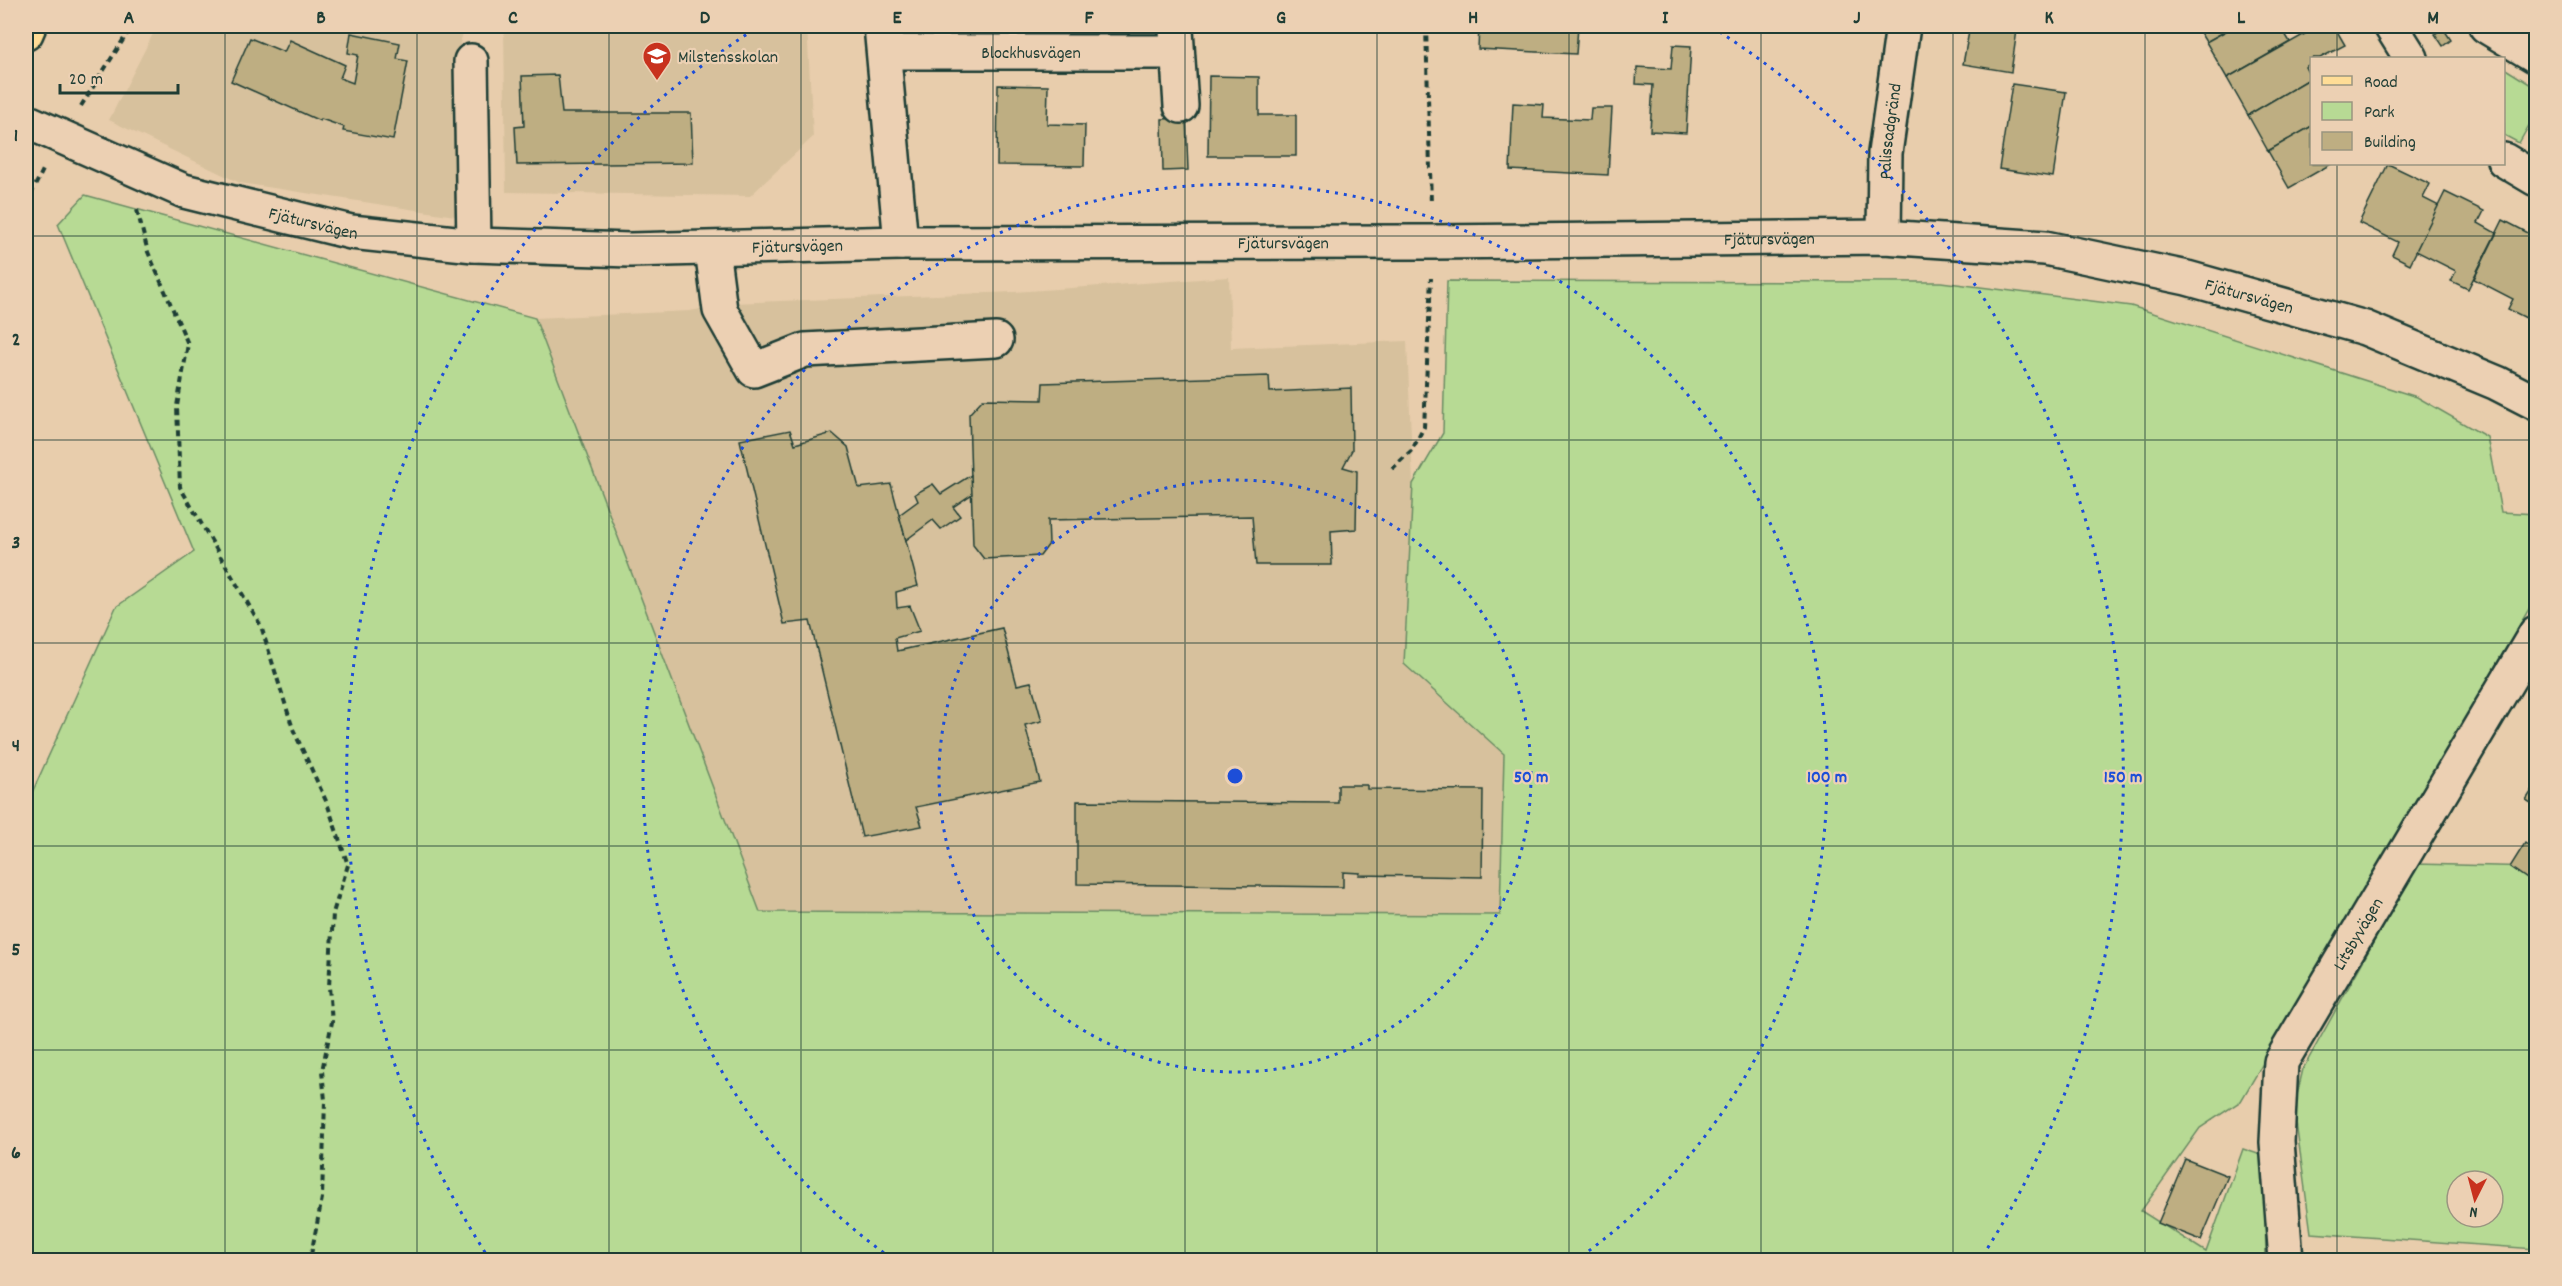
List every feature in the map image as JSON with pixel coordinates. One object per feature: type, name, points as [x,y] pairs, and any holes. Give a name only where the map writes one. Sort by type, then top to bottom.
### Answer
[{"type":"main road","points":[[26,33],[29,26]]},
{"type":"street","name":"Palissadgränd","points":[[1884,237],[1885,153],[1903,26]]},
{"type":"street","points":[[2391,26],[2410,57]]},
{"type":"street","points":[[2486,26],[2536,56]]},
{"type":"street","name":"Blockhusvägen","points":[[901,243],[882,39],[1177,41],[1181,106]]},
{"type":"street","points":[[471,61],[474,245]]},
{"type":"street","name":"Fjätursvägen","points":[[26,121],[184,191],[351,232],[474,245],[630,250],[901,243],[1421,242],[1884,237],[2045,248],[2187,278],[2365,328],[2497,382],[2536,403]]},
{"type":"street","points":[[2505,161],[2536,179]]},
{"type":"street","points":[[712,249],[720,310],[754,370],[805,350],[996,340]]},
{"type":"street","name":"Litsbyvägen","points":[[2286,1260],[2277,1142],[2281,1062],[2536,633]]},
{"type":"path","points":[[125,166],[148,252],[188,344],[177,406],[180,487],[261,626],[293,729],[327,803],[348,865],[333,913],[328,987],[332,1022],[322,1071],[325,1100],[322,1197],[310,1260]]},
{"type":"shaded area","points":[[157,26],[465,26],[455,61],[455,216],[240,183],[109,120]]},
{"type":"shaded area","name":"Milstensskolan","points":[[504,26],[807,26],[813,137],[750,196],[506,192]]},
{"type":"shaded area","points":[[1229,277],[1231,348],[1407,341],[1413,484],[1404,664],[1504,754],[1500,915],[759,912],[535,318],[690,311],[732,303],[1014,292]]},
{"type":"green space","points":[[2505,69],[2536,88],[2536,113],[2519,143],[2505,136]]},
{"type":"green space","points":[[85,195],[535,318],[760,912],[1500,915],[1504,754],[1404,664],[1413,484],[1443,433],[1447,281],[1941,282],[2131,306],[2417,397],[2487,437],[2501,512],[2536,514],[2536,597],[2241,1101],[2200,1128],[2141,1211],[2206,1252],[2243,1149],[2264,1156],[2266,1260],[26,1260],[26,806],[116,607],[194,552],[58,224]]},
{"type":"green space","points":[[2417,864],[2536,867],[2536,1249],[2311,1233],[2294,1108],[2303,1069]]},
{"type":"building","points":[[1479,26],[1578,26],[1576,54],[1478,49]]},
{"type":"building","points":[[1970,26],[2017,30],[2011,72],[1963,64]]},
{"type":"building","points":[[2196,26],[2235,26],[2206,42]]},
{"type":"building","points":[[2235,26],[2295,26],[2284,32],[2290,42],[2227,78],[2206,42]]},
{"type":"building","points":[[2319,26],[2334,26],[2345,45],[2322,57],[2310,57],[2310,64],[2305,67],[2310,79],[2248,115],[2227,78]]},
{"type":"building","points":[[2443,28],[2451,40],[2443,46],[2435,34]]},
{"type":"building","points":[[351,33],[400,43],[397,59],[408,61],[393,140],[343,131],[344,127],[321,119],[320,121],[231,81],[250,38],[284,52],[290,40],[345,65],[340,78],[353,83],[358,55],[348,53]]},
{"type":"building","points":[[1673,45],[1691,46],[1686,133],[1650,131],[1653,85],[1636,84],[1637,67],[1671,69]]},
{"type":"building","name":"Milstensskolan","points":[[558,75],[562,113],[691,113],[693,163],[517,165],[515,127],[524,126],[522,76]]},
{"type":"building","points":[[1209,76],[1259,77],[1259,115],[1296,115],[1296,156],[1208,156]]},
{"type":"building","points":[[2310,79],[2310,127],[2268,151],[2248,115]]},
{"type":"building","points":[[2012,84],[2066,92],[2053,177],[1999,169]]},
{"type":"building","points":[[998,85],[1048,86],[1047,124],[1085,125],[1084,166],[997,165]]},
{"type":"building","points":[[1513,103],[1544,105],[1543,118],[1590,120],[1591,108],[1612,108],[1608,175],[1510,170]]},
{"type":"building","points":[[1186,118],[1188,170],[1163,171],[1162,119]]},
{"type":"building","points":[[2310,127],[2310,165],[2329,165],[2289,188],[2268,151]]},
{"type":"building","points":[[2388,165],[2430,184],[2423,198],[2439,206],[2410,264],[2392,255],[2398,242],[2359,223]]},
{"type":"building","points":[[2445,192],[2484,211],[2478,223],[2496,233],[2468,289],[2451,281],[2456,271],[2416,251]]},
{"type":"building","points":[[2503,220],[2536,237],[2536,296],[2526,318],[2508,309],[2513,299],[2474,279]]},
{"type":"building","points":[[1269,376],[1270,392],[1351,388],[1352,450],[1343,467],[1357,471],[1356,529],[1331,531],[1332,565],[1256,565],[1252,516],[1048,520],[1049,544],[1040,556],[984,559],[973,545],[969,414],[983,399],[1042,400],[1043,383]]},
{"type":"building","points":[[790,430],[795,444],[832,433],[848,447],[859,488],[891,484],[918,586],[896,592],[897,608],[910,606],[920,631],[895,638],[897,651],[1002,628],[1017,685],[1031,682],[1042,721],[1025,725],[1040,782],[916,807],[922,826],[862,837],[810,621],[784,624],[740,440]]},
{"type":"building","points":[[971,475],[972,494],[953,507],[960,516],[941,529],[933,520],[906,540],[899,515],[918,501],[915,494],[933,484],[941,494]]},
{"type":"building","points":[[2536,784],[2536,806],[2526,800]]},
{"type":"building","points":[[1338,785],[1367,785],[1367,789],[1483,790],[1482,877],[1359,875],[1360,873],[1343,872],[1343,887],[1077,884],[1077,801],[1338,803]]},
{"type":"building","points":[[2525,843],[2536,851],[2536,885],[2510,867]]},
{"type":"building","points":[[2185,1159],[2228,1176],[2201,1240],[2158,1223]]},
{"type":"place","name":"Milstensskolan","points":[[657,82]]}]
